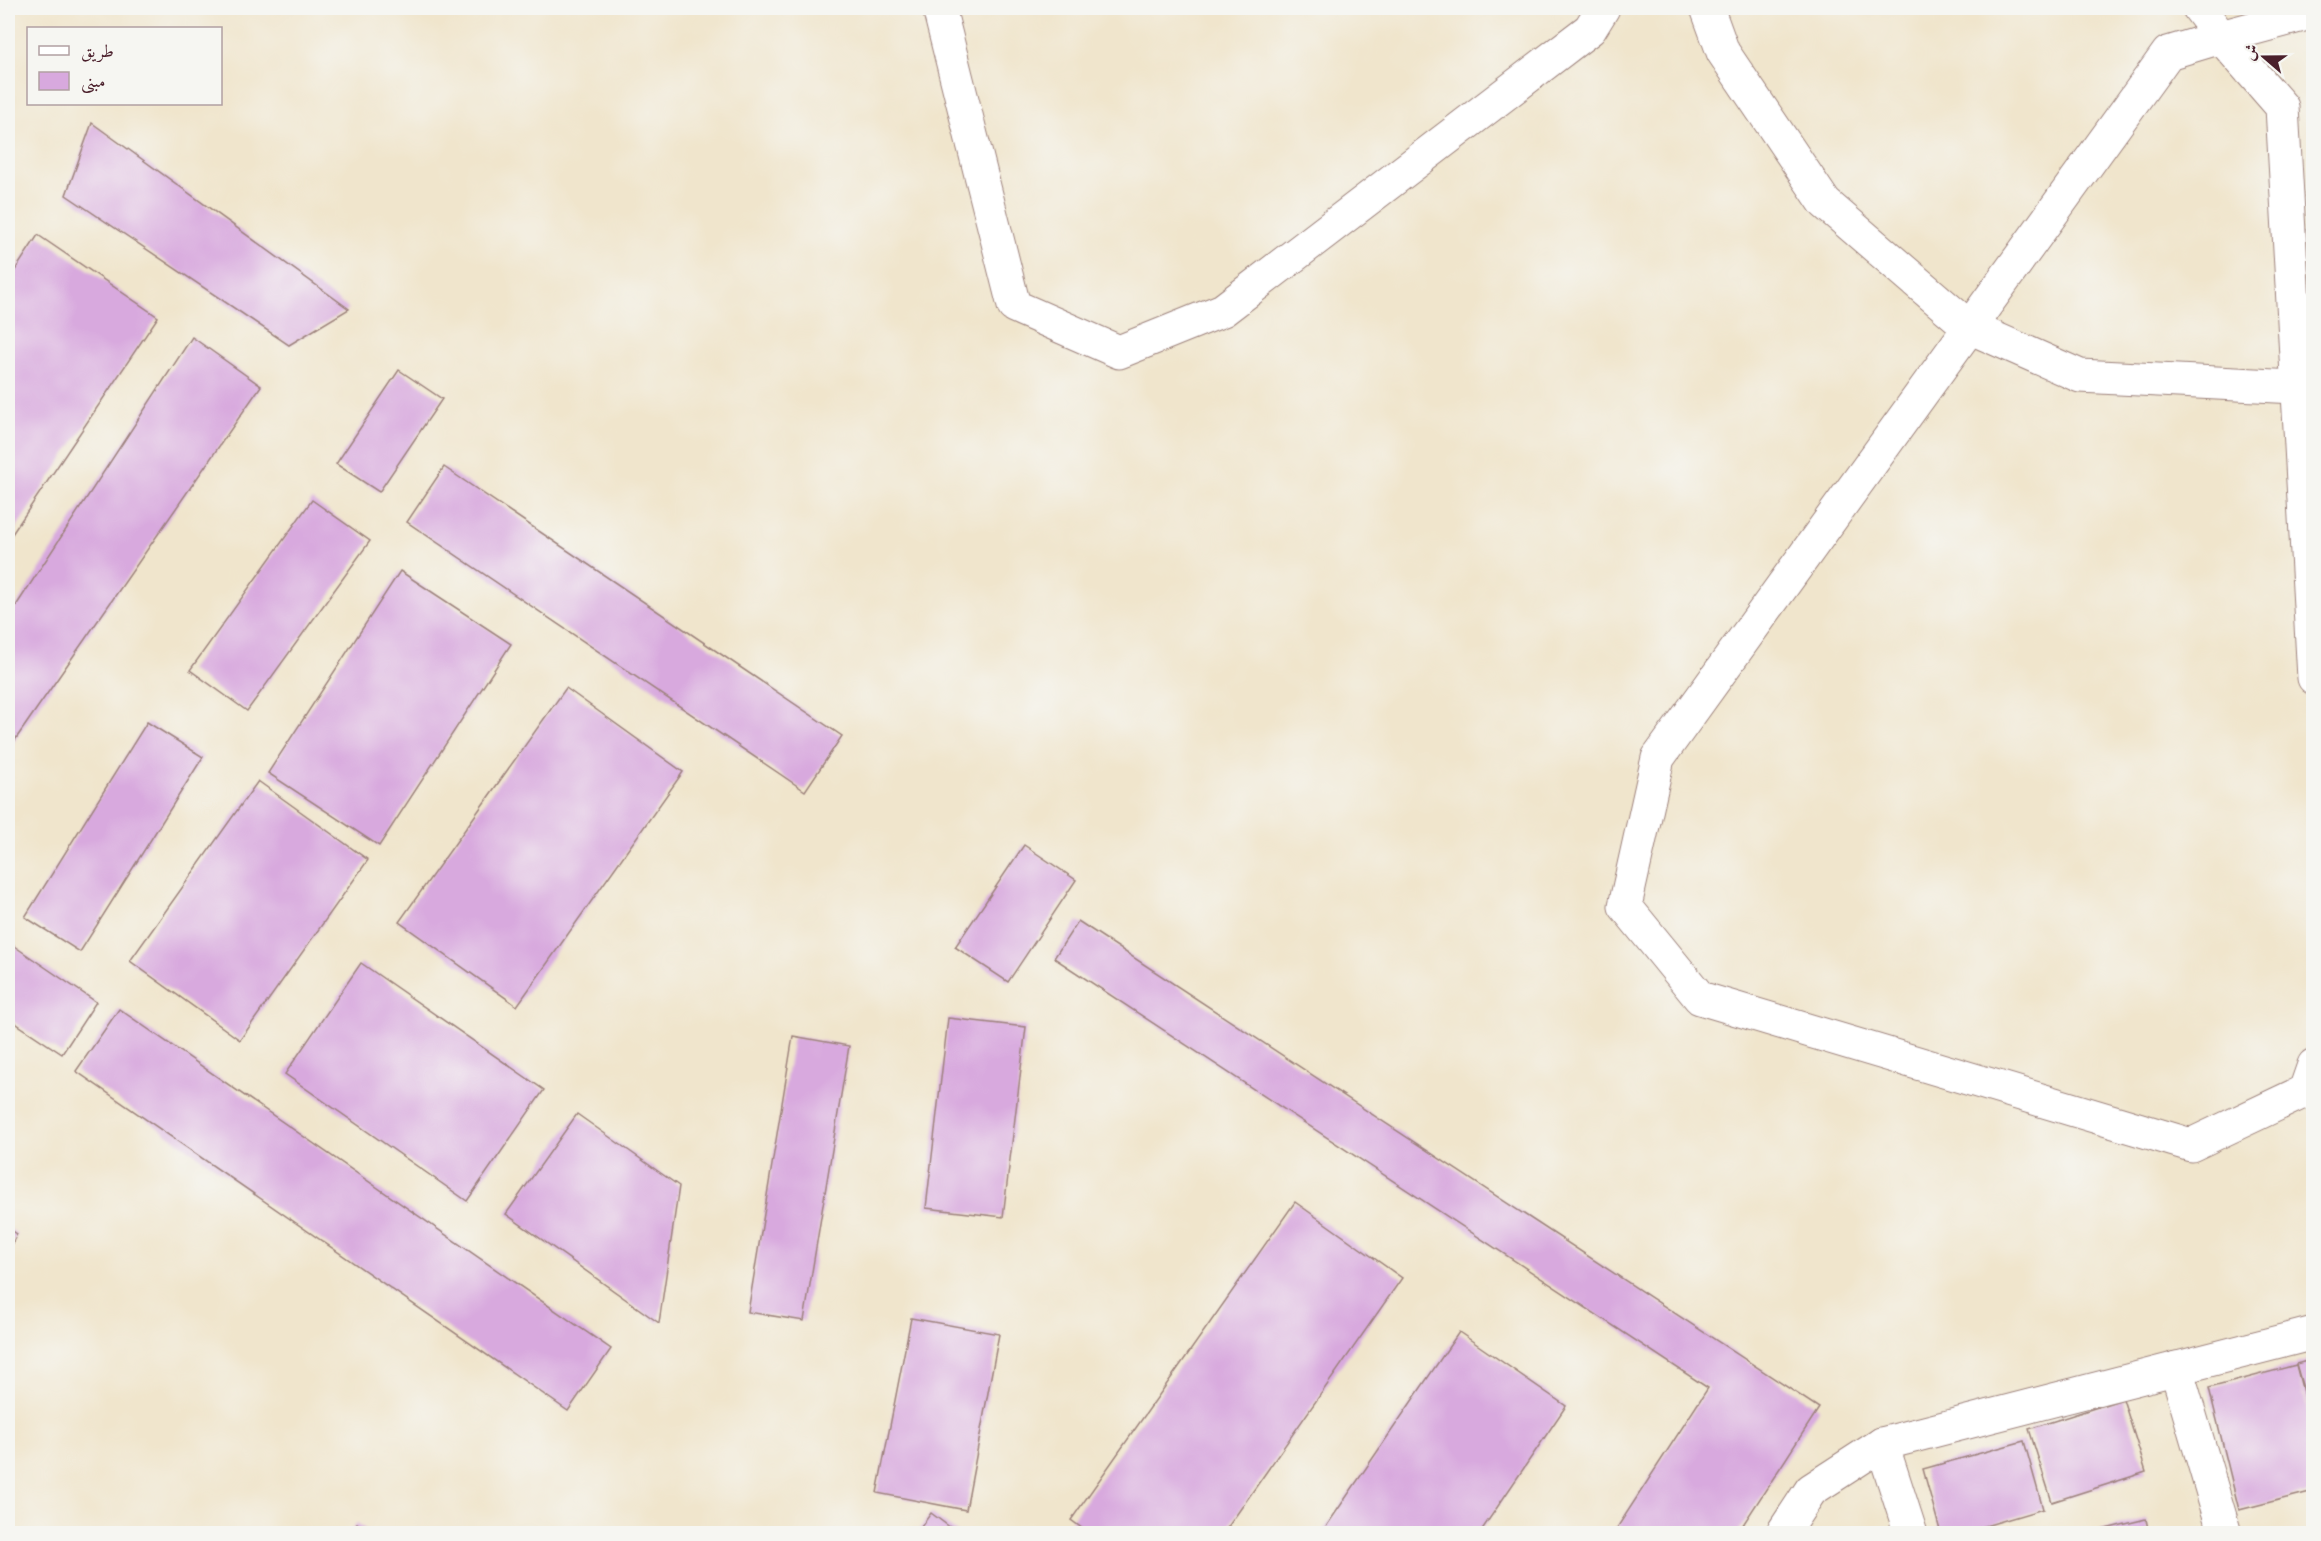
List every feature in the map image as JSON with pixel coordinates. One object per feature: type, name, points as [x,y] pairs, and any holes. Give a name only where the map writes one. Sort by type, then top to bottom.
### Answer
[{"type":"street","points":[[939,8],[1014,306],[1119,352],[1223,310],[1590,29],[1604,8]]},
{"type":"street","points":[[1707,8],[1723,52],[1825,203],[1969,327],[2080,376],[2305,388]]},
{"type":"street","points":[[1723,52],[1724,8]]},
{"type":"street","points":[[2199,8],[2282,107],[2305,388],[2313,678]]},
{"type":"street","points":[[2313,12],[2168,53],[1658,758],[1625,906],[1700,998],[2191,1145],[2305,1091],[2313,1065]]},
{"type":"street","points":[[1782,1533],[1811,1490],[1882,1444],[2313,1334]]},
{"type":"street","points":[[2176,1368],[2225,1533]]},
{"type":"street","points":[[1882,1444],[1911,1533]]},
{"type":"building","points":[[92,123],[349,309],[289,345],[66,195]]},
{"type":"building","points":[[38,235],[158,317],[8,540],[8,281]]},
{"type":"building","points":[[192,337],[261,386],[8,750],[8,618]]},
{"type":"building","points":[[399,370],[442,399],[379,492],[336,464]]},
{"type":"building","points":[[444,467],[842,736],[805,791],[407,522]]},
{"type":"building","points":[[312,500],[370,541],[247,711],[190,670]]},
{"type":"building","points":[[400,571],[511,644],[379,846],[268,773]]},
{"type":"building","points":[[566,688],[683,772],[517,1006],[399,922]]},
{"type":"building","points":[[147,722],[203,757],[80,952],[25,917]]},
{"type":"building","points":[[258,781],[368,860],[240,1040],[130,961]]},
{"type":"building","points":[[1024,845],[1076,880],[1008,982],[955,947]]},
{"type":"building","points":[[1078,921],[1819,1408],[1737,1534],[1613,1534],[1708,1388],[1054,958]]},
{"type":"building","points":[[8,942],[96,1002],[62,1054],[8,1018]]},
{"type":"building","points":[[361,963],[544,1090],[467,1201],[285,1074]]},
{"type":"building","points":[[119,1009],[611,1349],[568,1411],[76,1071]]},
{"type":"building","points":[[948,1018],[1026,1027],[1003,1217],[926,1208]]},
{"type":"building","points":[[793,1036],[849,1046],[804,1321],[748,1312]]},
{"type":"building","points":[[577,1114],[679,1186],[659,1323],[506,1214]]},
{"type":"building","points":[[1295,1202],[1402,1278],[1223,1534],[1090,1534],[1071,1520]]},
{"type":"building","points":[[8,1228],[17,1234],[8,1251]]},
{"type":"building","points":[[911,1318],[999,1334],[966,1510],[877,1493]]},
{"type":"building","points":[[1459,1332],[1566,1406],[1479,1534],[1321,1534]]},
{"type":"building","points":[[2314,1359],[2314,1423],[2313,1423],[2296,1364]]},
{"type":"building","points":[[2296,1365],[2314,1435],[2314,1491],[2239,1510],[2209,1388]]},
{"type":"building","points":[[2123,1399],[2146,1472],[2052,1502],[2029,1429]]},
{"type":"building","points":[[2024,1441],[2043,1509],[1958,1534],[1941,1534],[1923,1469]]},
{"type":"building","points":[[931,1513],[959,1534],[916,1534]]},
{"type":"building","points":[[2146,1519],[2149,1534],[2089,1534],[2089,1533]]},
{"type":"building","points":[[357,1523],[371,1534],[349,1534]]}]
